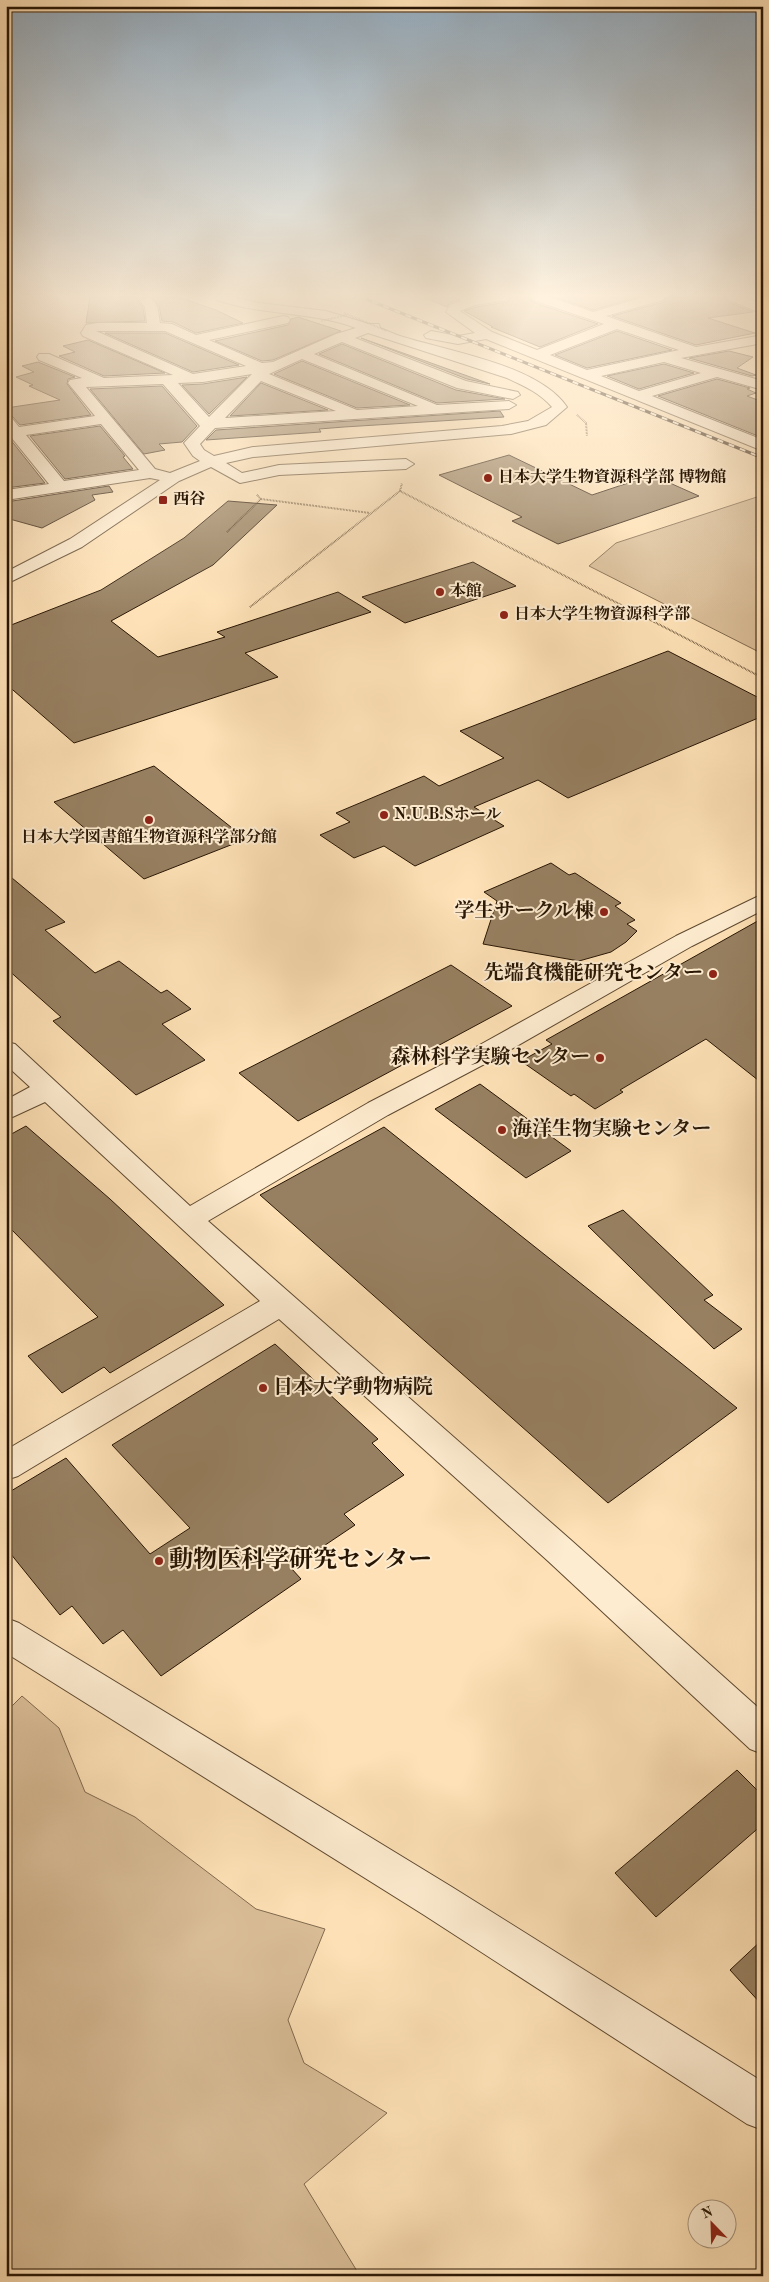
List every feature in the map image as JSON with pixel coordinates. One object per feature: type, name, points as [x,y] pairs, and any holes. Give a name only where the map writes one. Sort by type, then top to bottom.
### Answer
[{"type":"street","points":[[92,403],[150,473]]},
{"type":"street","points":[[189,403],[209,425]]},
{"type":"street","points":[[231,403],[192,443],[198,453],[240,478],[279,470],[406,464]]},
{"type":"street","points":[[334,403],[388,428]]},
{"type":"street","points":[[423,403],[437,409]]},
{"type":"street","points":[[209,425],[437,409],[481,403]]},
{"type":"street","points":[[6,579],[76,543],[173,478],[213,461],[254,452],[502,431],[531,426],[548,419],[560,407],[558,403]]},
{"type":"street","points":[[656,403],[763,446]]},
{"type":"street","points":[[11,426],[105,419]]},
{"type":"street","points":[[11,426],[60,487]]},
{"type":"street","points":[[6,494],[150,473],[173,478]]},
{"type":"street","points":[[6,563],[28,569]]},
{"type":"street","points":[[188,1220],[378,1109],[485,1054],[684,941],[763,902]]},
{"type":"street","points":[[6,1050],[188,1220],[553,1544],[763,1736]]},
{"type":"street","points":[[6,1111],[48,1089]]},
{"type":"street","points":[[6,1467],[281,1303]]},
{"type":"street","points":[[6,1634],[430,1896],[763,2108]]},
{"type":"path","points":[[577,415],[586,423],[587,436]]},
{"type":"path","points":[[240,478],[261,499],[371,513]]},
{"type":"path","points":[[250,607],[400,491],[763,678]]},
{"type":"path","points":[[227,532],[261,499]]},
{"type":"shaded area","points":[[763,495],[763,654],[589,566],[616,543]]},
{"type":"shaded area","points":[[22,1696],[59,1728],[85,1792],[135,1817],[256,1909],[325,1929],[288,2020],[304,2063],[387,2113],[304,2184],[360,2276],[6,2276],[6,1712]]},
{"type":"building","points":[[36,403],[82,403],[91,415],[20,425],[12,416],[6,414],[6,408]]},
{"type":"building","points":[[102,403],[177,403],[197,426],[182,442],[159,444],[165,450],[144,454]]},
{"type":"building","points":[[199,403],[220,403],[209,414]]},
{"type":"building","points":[[242,403],[312,403],[328,410],[230,416]]},
{"type":"building","points":[[346,403],[410,405],[357,408]]},
{"type":"building","points":[[677,403],[763,403],[763,438]]},
{"type":"building","points":[[500,411],[504,417],[344,427],[319,429],[321,432],[206,440],[216,430]]},
{"type":"building","points":[[100,426],[125,456],[123,457],[133,469],[65,479],[30,436]]},
{"type":"building","points":[[6,434],[45,483],[6,488]]},
{"type":"building","points":[[509,455],[592,495],[652,475],[699,496],[558,544],[512,521],[522,517],[439,475]]},
{"type":"building","points":[[109,486],[113,492],[92,495],[95,500],[42,528],[6,518],[6,502]]},
{"type":"building","points":[[228,501],[277,505],[213,565],[111,621],[158,657],[225,637],[217,632],[338,592],[371,612],[245,653],[278,677],[74,743],[6,684],[6,627],[101,590],[184,538]]},
{"type":"building","name":"本館","points":[[473,562],[516,586],[405,623],[362,597]]},
{"type":"building","points":[[668,651],[763,700],[763,716],[568,798],[538,780],[474,807],[504,826],[415,866],[384,846],[354,858],[320,835],[350,822],[336,813],[424,776],[439,786],[504,758],[460,731]]},
{"type":"building","name":"日本大学図書館生物資源科学部分館","points":[[154,766],[246,839],[144,879],[54,802]]},
{"type":"building","name":"学生サークル棟","points":[[551,863],[569,875],[575,873],[621,903],[615,906],[635,920],[627,924],[637,931],[626,942],[611,952],[579,961],[483,944],[497,901],[484,892]]},
{"type":"building","points":[[6,873],[65,922],[45,930],[95,973],[119,961],[161,993],[167,990],[191,1009],[162,1024],[205,1060],[136,1095],[53,1021],[61,1017],[6,968]]},
{"type":"building","points":[[763,918],[763,1084],[706,1039],[620,1090],[623,1092],[595,1109],[574,1094],[571,1096],[521,1061],[552,1044],[546,1040]]},
{"type":"building","points":[[451,965],[512,1006],[298,1121],[239,1073]]},
{"type":"building","name":"海洋生物実験センター","points":[[480,1084],[571,1151],[526,1178],[435,1109]]},
{"type":"building","points":[[26,1126],[110,1199],[224,1305],[110,1373],[104,1367],[62,1393],[28,1356],[98,1317],[6,1224],[6,1137]]},
{"type":"building","points":[[384,1127],[737,1408],[608,1503],[260,1195]]},
{"type":"building","points":[[623,1210],[713,1295],[704,1300],[742,1329],[714,1349],[588,1226]]},
{"type":"building","points":[[275,1344],[378,1439],[372,1443],[404,1475],[344,1514],[355,1525],[291,1568],[301,1579],[161,1676],[123,1630],[103,1644],[72,1606],[60,1615],[6,1548],[6,1494],[66,1458],[150,1554],[190,1528],[112,1445]]},
{"type":"building","points":[[737,1770],[763,1796],[763,1824],[656,1917],[615,1873]]},
{"type":"building","points":[[763,1939],[763,2006],[730,1970]]},
{"type":"railway","points":[[627,403],[763,458]]},
{"type":"place","name":"日本大学生物資源科学部 博物館","points":[[488,478]]},
{"type":"place","name":"西谷","points":[[163,500]]},
{"type":"place","name":"本館","points":[[440,592]]},
{"type":"place","name":"日本大学生物資源科学部","points":[[504,615]]},
{"type":"place","name":"N.U.B.Sホール","points":[[384,815]]},
{"type":"place","name":"日本大学図書館生物資源科学部分館","points":[[149,820]]},
{"type":"place","name":"学生サークル棟","points":[[604,912]]},
{"type":"place","name":"先端食機能研究センター","points":[[713,974]]},
{"type":"place","name":"森林科学実験センター","points":[[600,1058]]},
{"type":"place","name":"海洋生物実験センター","points":[[502,1130]]},
{"type":"place","name":"日本大学動物病院","points":[[263,1388]]},
{"type":"place","name":"動物医科学研究センター","points":[[159,1561]]}]
